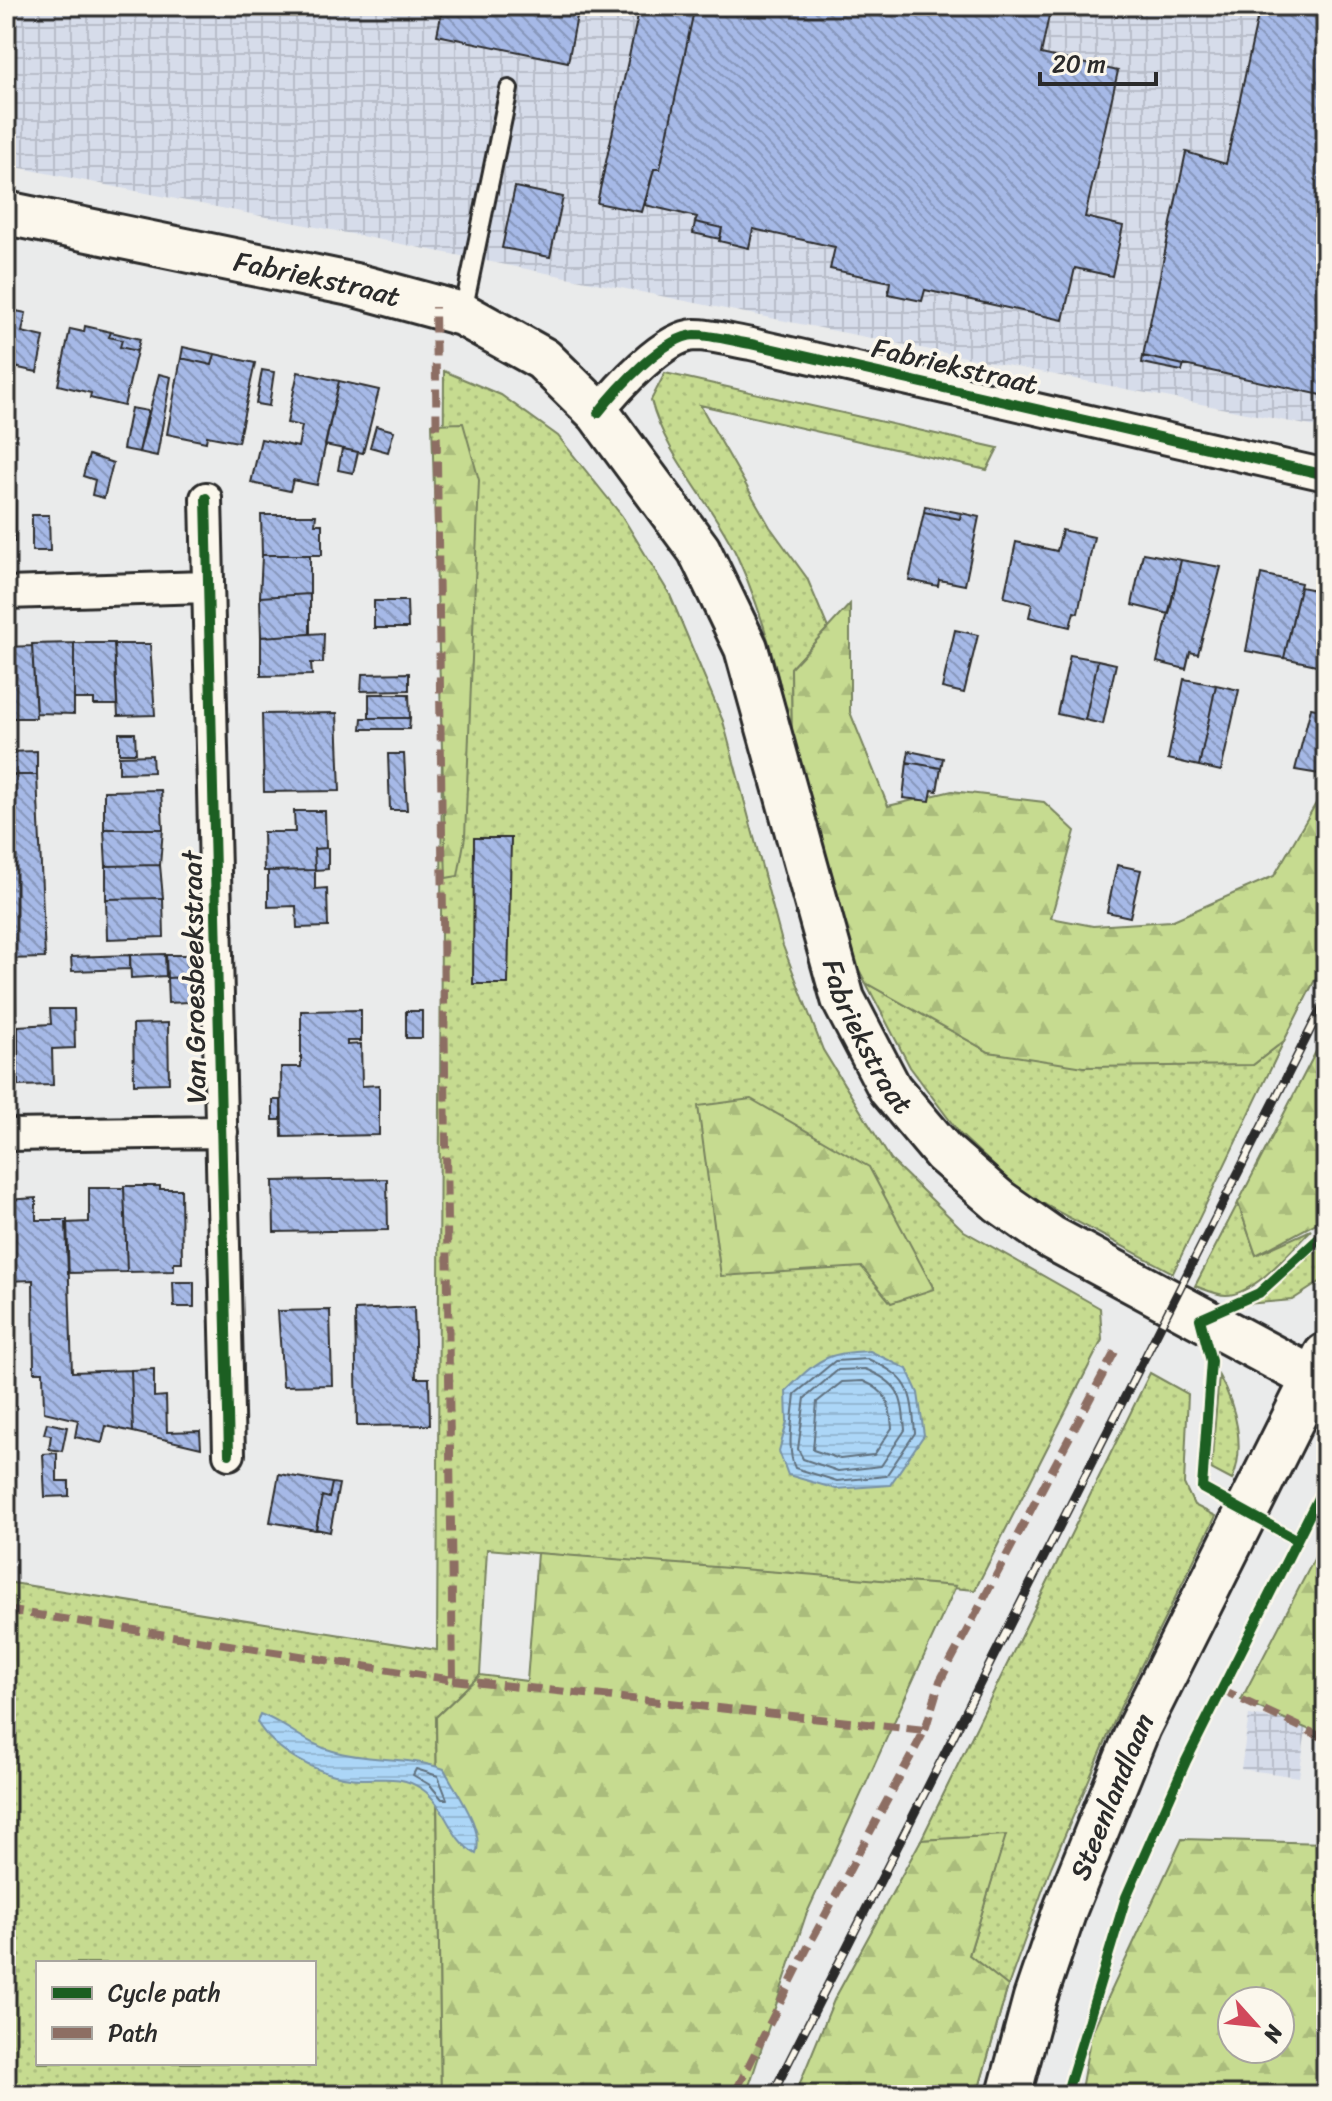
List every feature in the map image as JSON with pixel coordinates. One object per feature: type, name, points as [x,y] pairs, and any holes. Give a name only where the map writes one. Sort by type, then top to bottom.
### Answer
[{"type":"main road","name":"Fabriekstraat","points":[[6,213],[355,285],[462,314],[543,359],[598,413],[699,550],[746,648],[843,999],[890,1089],[944,1153],[999,1201],[1050,1237],[1320,1366]]},
{"type":"main road","name":"Steenlandlaan","points":[[1009,2095],[1035,1998],[1066,1907],[1139,1727],[1320,1366]]},
{"type":"street","name":"Fabriekstraat","points":[[598,413],[622,383],[658,353],[692,335],[751,344],[1326,475]]},
{"type":"street","name":"Van Groesbeekstraat","points":[[206,498],[229,1454]]},
{"type":"street","points":[[6,593],[206,587]]},
{"type":"street","points":[[6,1135],[222,1132]]},
{"type":"lane","points":[[462,314],[509,89]]},
{"type":"shaded area","points":[[6,6],[1326,6],[1326,429],[6,165]]},
{"type":"shaded area","points":[[1249,1715],[1307,1723],[1299,1777],[1241,1769]]},
{"type":"green space","points":[[444,371],[501,395],[558,436],[622,516],[670,595],[723,721],[783,946],[823,1050],[891,1160],[964,1231],[1100,1308],[1102,1340],[975,1590],[487,1549],[480,1675],[436,1717],[441,2095],[6,2095],[6,1582],[437,1650]]},
{"type":"green space","points":[[665,373],[998,448],[987,470],[700,405],[770,527],[807,578],[828,628],[791,668],[792,740],[770,646],[747,578],[727,536],[678,461],[658,421],[651,400]]},
{"type":"green space","points":[[463,423],[479,480],[465,837],[458,876],[446,878],[432,424]]},
{"type":"green space","points":[[850,604],[850,712],[888,806],[952,791],[1044,802],[1075,831],[1051,918],[1093,926],[1171,921],[1274,876],[1326,786],[1326,958],[1284,1041],[1253,1065],[1084,1067],[989,1052],[866,983],[849,951],[792,740],[791,668]]},
{"type":"green space","points":[[866,983],[989,1052],[1253,1065],[1284,1041],[1173,1273],[1023,1193],[960,1134],[910,1067]]},
{"type":"green space","points":[[1326,1032],[1326,1218],[1256,1255],[1238,1203]]},
{"type":"green space","points":[[751,1099],[869,1167],[934,1289],[891,1303],[862,1267],[721,1276],[698,1106]]},
{"type":"green space","points":[[1238,1203],[1256,1255],[1311,1230],[1272,1270],[1249,1288],[1226,1295],[1195,1286]]},
{"type":"green space","points":[[1326,1237],[1326,1278],[1292,1300],[1246,1304]]},
{"type":"green space","points":[[1150,1373],[1188,1394],[1184,1484],[1194,1505],[1216,1516],[1120,1708],[1051,1867],[1008,1986],[969,1955],[1005,1836],[921,1840]]},
{"type":"green space","points":[[1219,1376],[1230,1400],[1239,1441],[1232,1480],[1211,1469]]},
{"type":"green space","points":[[1326,1536],[1326,1737],[1241,1700]]},
{"type":"green space","points":[[537,1553],[956,1586],[806,1915],[746,2095],[441,2095],[436,1717],[480,1675],[527,1681]]},
{"type":"green space","points":[[1006,1835],[969,1955],[1008,1986],[977,2095],[795,2095],[834,2000],[921,1840]]},
{"type":"green space","points":[[1182,1839],[1326,1843],[1326,2095],[1080,2095],[1091,2034]]},
{"type":"water","points":[[870,1351],[907,1369],[918,1393],[924,1435],[890,1485],[836,1489],[788,1475],[779,1451],[787,1422],[786,1391],[823,1360]]},
{"type":"water","points":[[260,1714],[313,1744],[333,1751],[360,1757],[417,1762],[444,1769],[473,1822],[478,1844],[476,1854],[460,1840],[437,1804],[422,1789],[404,1781],[337,1776],[311,1766],[285,1751],[265,1733],[257,1722]]},
{"type":"building","points":[[443,6],[579,6],[568,62],[437,35]]},
{"type":"building","points":[[640,6],[695,6],[660,169],[654,169],[642,212],[597,203]]},
{"type":"building","points":[[695,6],[1051,6],[1041,54],[1118,71],[1085,217],[1123,226],[1112,276],[1075,268],[1063,320],[925,290],[922,301],[888,294],[890,282],[830,269],[835,247],[753,229],[749,248],[719,241],[722,228],[695,222],[697,217],[645,205],[654,169],[660,169]]},
{"type":"building","points":[[1260,6],[1326,6],[1326,396],[1143,356],[1186,152],[1226,164]]},
{"type":"building","points":[[515,187],[563,197],[550,257],[502,248]]},
{"type":"building","points":[[695,222],[722,228],[720,239],[693,233]]},
{"type":"building","points":[[6,309],[26,313],[22,332],[44,337],[37,372],[14,367],[13,372],[6,371]]},
{"type":"building","points":[[85,326],[111,332],[109,337],[122,340],[120,347],[137,351],[124,406],[90,398],[91,393],[58,385],[70,329],[84,332]]},
{"type":"building","points":[[111,332],[140,339],[137,351],[120,347],[122,340],[109,337]]},
{"type":"building","points":[[183,347],[215,354],[212,365],[181,358]]},
{"type":"building","points":[[215,354],[255,363],[238,442],[207,436],[206,442],[167,434],[181,358],[212,365]]},
{"type":"building","points":[[1143,356],[1184,365],[1182,371],[1142,363]]},
{"type":"building","points":[[262,370],[274,372],[269,406],[256,404]]},
{"type":"building","points":[[298,372],[339,381],[317,485],[293,480],[290,491],[251,483],[261,439],[298,447],[302,426],[287,423]]},
{"type":"building","points":[[159,374],[171,377],[157,456],[139,452]]},
{"type":"building","points":[[339,381],[379,390],[363,453],[325,445]]},
{"type":"building","points":[[131,408],[148,411],[139,452],[123,449]]},
{"type":"building","points":[[376,426],[394,431],[388,452],[370,447]]},
{"type":"building","points":[[342,449],[358,452],[353,473],[338,470]]},
{"type":"building","points":[[89,455],[113,463],[104,498],[92,495],[95,480],[83,476]]},
{"type":"building","points":[[6,472],[14,472],[15,542],[6,542]]},
{"type":"building","points":[[925,506],[961,513],[960,519],[924,512]]},
{"type":"building","points":[[924,512],[960,519],[961,513],[979,517],[965,585],[939,580],[938,586],[909,580]]},
{"type":"building","points":[[32,515],[49,515],[50,551],[32,551]]},
{"type":"building","points":[[261,515],[316,515],[315,524],[322,524],[322,555],[262,555]]},
{"type":"building","points":[[1062,530],[1094,537],[1078,613],[1074,612],[1070,627],[1029,617],[1032,604],[1004,597],[1016,542],[1057,551]]},
{"type":"building","points":[[1143,553],[1181,560],[1169,614],[1132,605]]},
{"type":"building","points":[[262,555],[310,555],[310,594],[260,597]]},
{"type":"building","points":[[1181,560],[1221,567],[1198,654],[1190,652],[1186,669],[1157,662]]},
{"type":"building","points":[[1261,574],[1301,583],[1284,658],[1246,651]]},
{"type":"building","points":[[1300,587],[1326,592],[1326,643],[1321,666],[1284,658]]},
{"type":"building","points":[[310,594],[310,634],[261,637],[260,597]]},
{"type":"building","points":[[374,601],[407,601],[408,628],[374,628]]},
{"type":"building","points":[[955,630],[978,635],[964,693],[942,688]]},
{"type":"building","points":[[324,633],[323,663],[311,663],[312,675],[261,676],[261,637]]},
{"type":"building","points":[[74,643],[114,643],[117,705],[94,705],[94,699],[74,699]]},
{"type":"building","points":[[74,643],[74,714],[36,713],[32,644]]},
{"type":"building","points":[[114,644],[150,644],[155,715],[118,716]]},
{"type":"building","points":[[32,646],[36,718],[6,718],[6,647]]},
{"type":"building","points":[[1070,655],[1098,660],[1085,720],[1057,714]]},
{"type":"building","points":[[1098,660],[1116,664],[1103,724],[1085,720]]},
{"type":"building","points":[[409,673],[409,690],[361,691],[362,674]]},
{"type":"building","points":[[1184,679],[1216,685],[1199,766],[1168,759]]},
{"type":"building","points":[[1216,685],[1239,690],[1221,771],[1199,766]]},
{"type":"building","points":[[369,694],[409,694],[410,718],[369,718]]},
{"type":"building","points":[[1311,708],[1326,711],[1326,747],[1320,774],[1295,770]]},
{"type":"building","points":[[337,713],[340,791],[264,792],[262,714]]},
{"type":"building","points":[[362,718],[410,718],[409,729],[361,729]]},
{"type":"building","points":[[119,733],[135,733],[136,753],[119,753]]},
{"type":"building","points":[[37,751],[37,775],[6,775],[6,752]]},
{"type":"building","points":[[909,751],[943,758],[941,768],[907,762]]},
{"type":"building","points":[[388,754],[404,754],[407,810],[390,810]]},
{"type":"building","points":[[152,755],[153,772],[119,773],[119,756]]},
{"type":"building","points":[[907,762],[941,768],[937,791],[932,790],[930,801],[903,798]]},
{"type":"building","points":[[6,775],[37,775],[45,958],[6,959]]},
{"type":"building","points":[[161,790],[163,829],[104,829],[104,791]]},
{"type":"building","points":[[294,811],[325,811],[326,848],[314,849],[315,870],[264,871],[263,832],[295,832]]},
{"type":"building","points":[[104,829],[163,829],[160,865],[106,866]]},
{"type":"building","points":[[474,838],[511,838],[508,984],[473,984]]},
{"type":"building","points":[[328,848],[328,869],[315,870],[314,849]]},
{"type":"building","points":[[160,865],[163,898],[106,899],[106,866]]},
{"type":"building","points":[[1117,865],[1141,870],[1130,917],[1107,912]]},
{"type":"building","points":[[315,870],[315,889],[327,888],[328,927],[297,928],[296,906],[268,907],[268,871]]},
{"type":"building","points":[[163,898],[164,937],[107,939],[106,899]]},
{"type":"building","points":[[165,954],[166,976],[131,978],[130,955]]},
{"type":"building","points":[[130,955],[130,969],[72,971],[71,957]]},
{"type":"building","points":[[166,955],[187,955],[188,977],[167,978]]},
{"type":"building","points":[[6,959],[14,959],[18,1086],[6,1087]]},
{"type":"building","points":[[188,977],[188,1002],[168,1003],[167,978]]},
{"type":"building","points":[[50,1009],[74,1009],[75,1048],[52,1049],[53,1085],[18,1086],[18,1026],[51,1024]]},
{"type":"building","points":[[361,1010],[361,1041],[347,1041],[347,1045],[361,1044],[362,1086],[379,1085],[379,1135],[282,1137],[281,1067],[301,1067],[301,1011]]},
{"type":"building","points":[[406,1011],[422,1011],[422,1038],[406,1038]]},
{"type":"building","points":[[168,1023],[169,1083],[134,1084],[133,1024]]},
{"type":"building","points":[[273,1100],[281,1100],[281,1120],[273,1120]]},
{"type":"building","points":[[387,1179],[388,1230],[274,1232],[273,1181]]},
{"type":"building","points":[[124,1186],[160,1186],[160,1189],[181,1189],[182,1263],[174,1263],[174,1271],[127,1272]]},
{"type":"building","points":[[89,1188],[124,1188],[127,1272],[68,1273],[66,1223],[89,1222]]},
{"type":"building","points":[[36,1198],[36,1220],[67,1220],[72,1372],[131,1370],[133,1432],[106,1426],[102,1443],[75,1437],[78,1420],[44,1412],[43,1372],[34,1372],[33,1280],[6,1281],[6,1200]]},
{"type":"building","points":[[173,1282],[194,1282],[194,1307],[174,1307]]},
{"type":"building","points":[[414,1307],[416,1378],[429,1378],[430,1425],[357,1426],[355,1310]]},
{"type":"building","points":[[330,1310],[332,1385],[283,1386],[278,1311]]},
{"type":"building","points":[[154,1369],[154,1397],[166,1396],[167,1432],[200,1431],[201,1448],[133,1432],[131,1370]]},
{"type":"building","points":[[47,1423],[67,1427],[62,1451],[49,1449],[51,1435],[44,1434]]},
{"type":"building","points":[[57,1453],[57,1481],[69,1481],[69,1496],[45,1497],[43,1454]]},
{"type":"building","points":[[279,1474],[332,1483],[329,1498],[322,1496],[316,1530],[270,1522]]},
{"type":"building","points":[[332,1483],[339,1484],[330,1532],[316,1529],[322,1496],[329,1498]]},
{"type":"railway","points":[[772,2095],[1326,999]]},
{"type":"marked path","points":[[6,1610],[453,1680],[435,307]]},
{"type":"marked path","points":[[925,1730],[940,1681],[1118,1346]]},
{"type":"marked path","points":[[453,1680],[925,1730],[808,1947],[734,2095]]},
{"type":"marked path","points":[[1221,1690],[1326,1739]]},
{"type":"cycle path","points":[[598,413],[628,378],[655,354],[683,338],[702,335],[1326,475]]},
{"type":"cycle path","points":[[206,498],[229,1454]]},
{"type":"cycle path","points":[[1297,1540],[1202,1488],[1211,1361],[1200,1319],[1259,1293],[1326,1232]]},
{"type":"cycle path","points":[[1066,2095],[1126,1897],[1186,1761],[1326,1482]]}]
